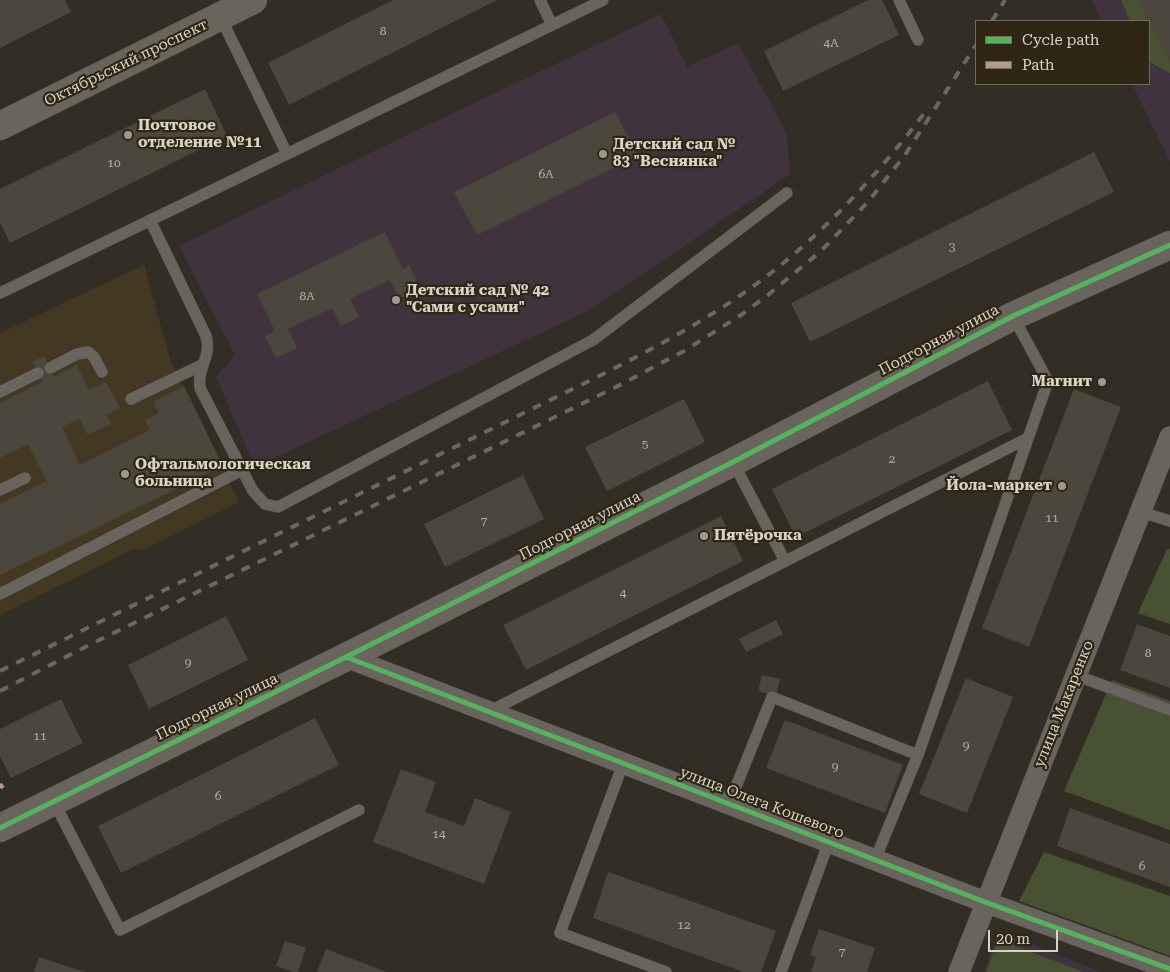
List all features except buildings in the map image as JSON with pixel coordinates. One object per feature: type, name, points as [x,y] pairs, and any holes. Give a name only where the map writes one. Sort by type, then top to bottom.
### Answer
[{"type":"street","name":"Октябрьский проспект","points":[[0,126],[253,0]]},
{"type":"street","name":"Подгорная улица","points":[[0,828],[346,657],[733,462],[1013,316],[1170,245]]},
{"type":"street","name":"улица Макаренко","points":[[959,972],[1170,437]]},
{"type":"street","name":"улица Олега Кошевого","points":[[346,657],[985,902],[1170,970]]},
{"type":"lane","points":[[540,0],[552,25]]},
{"type":"lane","points":[[0,293],[603,0]]},
{"type":"lane","points":[[899,0],[918,40]]},
{"type":"lane","points":[[220,16],[287,154]]},
{"type":"lane","points":[[150,220],[206,336],[209,347],[202,365],[199,380],[200,388],[253,492],[265,504],[278,506],[593,340],[787,193]]},
{"type":"lane","points":[[875,860],[918,755],[1048,381],[1013,316]]},
{"type":"lane","points":[[50,368],[77,354],[88,352],[94,357],[102,372]]},
{"type":"lane","points":[[131,399],[202,365]]},
{"type":"lane","points":[[0,392],[38,374]]},
{"type":"lane","points":[[487,712],[1028,438]]},
{"type":"lane","points":[[733,462],[785,561]]},
{"type":"lane","points":[[0,594],[242,470]]},
{"type":"lane","points":[[0,490],[25,478]]},
{"type":"lane","points":[[1140,512],[1170,521]]},
{"type":"lane","points":[[1075,675],[1170,710]]},
{"type":"lane","points":[[728,804],[772,698],[918,755]]},
{"type":"lane","points":[[623,764],[560,933],[666,972]]},
{"type":"lane","points":[[54,802],[120,930],[359,810]]},
{"type":"lane","points":[[781,972],[829,842]]},
{"type":"shaded area","points":[[1092,0],[1170,0],[1170,162],[1132,85],[1150,85],[1150,20],[1102,20]]},
{"type":"shaded area","points":[[661,14],[687,67],[738,43],[787,134],[790,174],[590,310],[255,467],[216,377],[235,355],[179,246]]},
{"type":"shaded area","points":[[144,265],[171,363],[239,502],[143,550],[133,549],[0,615],[0,333]]},
{"type":"shaded area","points":[[999,931],[1101,972],[984,972]]},
{"type":"green space","points":[[1121,0],[1170,0],[1170,73],[1150,63],[1150,20],[1130,20]]},
{"type":"green space","points":[[1167,549],[1170,549],[1170,624],[1138,613]]},
{"type":"green space","points":[[1112,680],[1170,701],[1170,830],[1064,791]]},
{"type":"green space","points":[[1044,852],[1170,896],[1170,956],[1019,901]]},
{"type":"green space","points":[[998,939],[1083,972],[986,972]]},
{"type":"railway","points":[[993,20],[1005,0]]},
{"type":"railway","points":[[0,691],[89,645],[614,388],[684,351],[741,315],[821,251],[867,203],[905,155],[975,47]]},
{"type":"railway","points":[[0,671],[603,374],[711,314],[772,272],[815,235],[875,174],[929,107]]},
{"type":"marked path","points":[[0,784],[3,788]]},
{"type":"cycle path","points":[[0,828],[346,657],[733,462],[1013,316],[1170,245]]},
{"type":"cycle path","points":[[346,657],[985,902],[1170,969]]},
{"type":"place","name":"Почтовое отделение №11","points":[[128,135]]},
{"type":"place","name":"Детский сад № 83 \"Веснянка\"","points":[[603,154]]},
{"type":"place","name":"Детский сад № 42 \"Сами с усами\"","points":[[396,300]]},
{"type":"place","name":"Магнит","points":[[1102,382]]},
{"type":"place","name":"Офтальмологическая больница","points":[[125,474]]},
{"type":"place","name":"Йола-маркет","points":[[1062,486]]},
{"type":"place","name":"Пятёрочка","points":[[704,536]]}]
